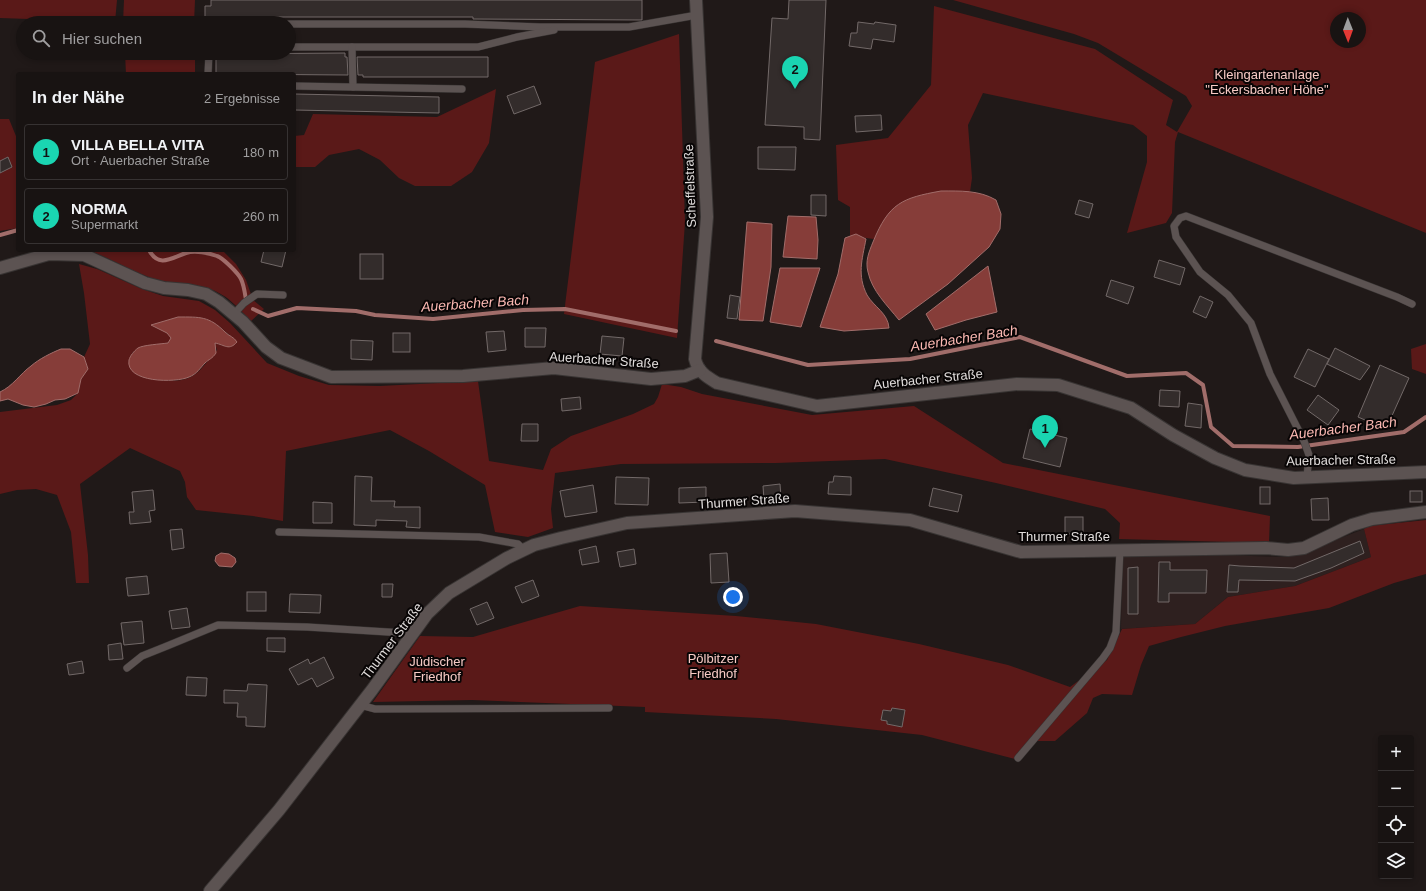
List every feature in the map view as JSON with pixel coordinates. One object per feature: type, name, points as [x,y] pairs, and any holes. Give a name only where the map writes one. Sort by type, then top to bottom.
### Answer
[{"type":"street","name":"Scheffelstraße","points":[[696,0],[707,217],[695,359],[700,370]]},
{"type":"street","name":"Auerbacher Straße","points":[[0,268],[49,254],[84,255],[145,282],[164,288],[188,290],[206,294],[234,314],[266,347],[281,358],[331,377],[463,376],[554,368],[651,379],[684,376],[700,370],[718,383],[816,406],[1017,384],[1058,385],[1131,408],[1174,435],[1215,458],[1245,470],[1294,478],[1426,472]]},
{"type":"street","name":"Thurmer Straße","points":[[210,891],[279,810],[360,705],[427,614],[449,593],[506,558],[534,545],[628,523],[795,511],[910,520],[1021,552],[1266,548],[1288,550],[1304,548],[1352,525],[1372,519],[1426,512]]},
{"type":"lane","points":[[296,24],[465,24],[629,27],[697,15]]},
{"type":"lane","points":[[296,47],[478,47],[517,37],[574,27]]},
{"type":"lane","points":[[352,47],[352,87]]},
{"type":"lane","points":[[208,72],[209,60]]},
{"type":"lane","points":[[296,86],[462,89]]},
{"type":"lane","points":[[1307,477],[1309,455],[1270,374],[1251,323],[1228,295],[1200,272],[1176,237],[1174,226],[1180,218],[1186,216],[1412,304]]},
{"type":"lane","points":[[234,314],[244,303],[257,294],[283,295]]},
{"type":"lane","points":[[279,532],[480,537],[518,544],[524,550]]},
{"type":"lane","points":[[1018,758],[1110,648],[1116,632],[1120,550]]},
{"type":"lane","points":[[127,668],[142,656],[218,625],[307,627],[404,633],[412,636]]},
{"type":"lane","points":[[360,705],[375,709],[609,708]]},
{"type":"shaded area","points":[[941,191],[962,191],[983,194],[996,200],[1001,214],[1000,229],[989,247],[948,284],[899,320],[880,298],[870,279],[867,268],[869,253],[879,229],[891,211],[898,204],[916,196]]},
{"type":"shaded area","points":[[788,216],[816,217],[818,240],[817,259],[783,257]]},
{"type":"shaded area","points":[[747,222],[772,224],[771,267],[763,321],[739,320]]},
{"type":"shaded area","points":[[856,234],[866,239],[861,267],[864,288],[867,295],[886,318],[889,328],[844,331],[820,327],[838,274],[845,238]]},
{"type":"shaded area","points":[[988,266],[997,312],[935,330],[926,314]]},
{"type":"shaded area","points":[[780,268],[820,268],[801,327],[770,322]]},
{"type":"shaded area","points":[[178,317],[204,318],[209,320],[237,342],[229,347],[215,343],[215,355],[192,376],[183,379],[153,379],[143,377],[135,373],[130,368],[129,360],[131,355],[138,348],[168,343],[171,338],[167,333],[151,325]]},
{"type":"shaded area","points":[[61,349],[70,349],[84,357],[88,369],[81,379],[78,393],[65,399],[55,400],[34,407],[23,405],[8,399],[0,401],[0,392],[9,387],[27,369],[38,361]]},
{"type":"shaded area","points":[[1364,529],[1371,557],[1295,586],[1228,597],[1195,624],[1121,629],[1122,555],[1222,555],[1282,557],[1297,555]]},
{"type":"shaded area","points":[[221,553],[229,554],[235,558],[236,562],[232,567],[219,566],[215,561],[216,556]]},
{"type":"green space","points":[[0,0],[117,0],[116,16],[16,16],[16,19],[0,18]]},
{"type":"green space","points":[[124,0],[195,0],[194,16],[123,16]]},
{"type":"green space","name":"Kleingartenanlage \"Eckersbacher Höhe\"","points":[[953,0],[1426,0],[1426,233],[1178,132],[1175,142],[1172,213],[1166,223],[1127,233],[1147,162],[1147,136],[1133,125],[983,93],[968,125],[972,178],[970,192],[941,191],[879,228],[874,239],[850,236],[850,207],[838,200],[836,145],[888,138],[931,85],[934,6],[1095,49],[1173,100],[1166,125],[1177,132],[1192,106],[1186,96],[1098,43],[1074,34]]},
{"type":"green space","points":[[679,34],[685,222],[677,338],[564,314],[595,62]]},
{"type":"green space","points":[[125,60],[195,60],[195,72],[126,72]]},
{"type":"green space","points":[[496,89],[489,143],[472,172],[451,186],[415,186],[399,178],[380,160],[359,149],[329,155],[315,167],[296,167],[296,136],[304,135],[313,114],[437,117]]},
{"type":"green space","points":[[0,119],[9,119],[16,136],[16,228],[0,231]]},
{"type":"green space","points":[[92,252],[224,252],[236,264],[246,280],[253,300],[264,309],[251,321],[229,299],[215,291],[196,286],[158,280]]},
{"type":"green space","points":[[79,264],[97,269],[142,289],[163,296],[199,301],[215,310],[230,323],[267,363],[299,376],[329,385],[380,386],[478,381],[489,461],[543,470],[551,449],[571,436],[633,414],[654,404],[662,384],[681,387],[702,394],[812,415],[914,406],[1003,463],[1270,516],[1269,543],[1119,539],[1120,523],[1105,509],[885,459],[776,463],[621,464],[555,473],[551,509],[553,528],[528,537],[495,532],[485,485],[429,451],[390,430],[286,451],[283,521],[196,510],[187,497],[185,482],[180,471],[130,448],[80,484],[88,555],[89,583],[76,583],[71,532],[57,495],[36,489],[17,490],[0,494],[0,412],[57,405],[71,400],[78,393],[81,379],[88,369],[84,357],[90,344]],"holes":[[[178,317],[196,317],[215,323],[230,335],[227,347],[215,343],[217,350],[200,370],[188,378],[167,381],[139,376],[129,363],[133,352],[168,343],[171,338],[167,333],[151,325]]]},
{"type":"green space","points":[[1426,344],[1426,374],[1412,369],[1411,349]]},
{"type":"green space","points":[[1426,520],[1426,574],[1394,583],[1329,608],[1225,626],[1149,646],[1141,665],[1132,695],[1102,694],[1093,698],[1087,713],[1055,741],[1029,741],[1015,759],[922,735],[776,719],[645,712],[645,707],[472,700],[373,702],[420,636],[473,637],[580,606],[736,616],[816,624],[919,644],[1008,665],[1070,687],[1107,660],[1122,629],[1195,624],[1228,597],[1295,586],[1371,557],[1364,529],[1369,526]]},
{"type":"building","points":[[211,0],[642,0],[642,20],[473,19],[473,17],[205,16],[205,6],[211,6]]},
{"type":"building","points":[[789,0],[826,0],[820,140],[804,139],[804,127],[765,125],[772,18],[788,19]]},
{"type":"building","points":[[858,22],[874,24],[875,22],[896,25],[894,42],[873,39],[871,49],[849,46],[851,33],[857,33]]},
{"type":"building","points":[[296,53],[345,53],[345,57],[347,57],[348,75],[296,75],[296,72],[216,72],[216,60],[296,60]]},
{"type":"building","points":[[357,57],[488,57],[488,77],[363,77],[363,75],[358,75]]},
{"type":"building","points":[[534,86],[541,104],[514,114],[507,96]]},
{"type":"building","points":[[296,94],[439,97],[439,113],[296,110]]},
{"type":"building","points":[[881,115],[882,130],[856,132],[855,116]]},
{"type":"building","points":[[758,147],[796,147],[795,170],[758,169]]},
{"type":"building","points":[[8,157],[12,167],[0,173],[0,161]]},
{"type":"building","points":[[811,195],[826,195],[826,216],[811,215]]},
{"type":"building","points":[[1079,200],[1093,204],[1089,218],[1075,214]]},
{"type":"building","points":[[264,252],[286,252],[282,267],[261,262]]},
{"type":"building","points":[[360,254],[383,254],[383,279],[360,279]]},
{"type":"building","points":[[1159,260],[1185,268],[1180,285],[1154,277]]},
{"type":"building","points":[[1111,280],[1134,287],[1128,304],[1106,296]]},
{"type":"building","points":[[730,295],[740,297],[737,319],[727,318]]},
{"type":"building","points":[[1200,296],[1213,302],[1206,318],[1193,312]]},
{"type":"building","points":[[525,328],[546,328],[545,347],[525,347]]},
{"type":"building","points":[[504,331],[506,350],[488,352],[486,332]]},
{"type":"building","points":[[393,333],[410,333],[410,352],[393,352]]},
{"type":"building","points":[[602,336],[624,338],[622,356],[600,354]]},
{"type":"building","points":[[351,340],[373,341],[372,360],[351,359]]},
{"type":"building","points":[[1335,348],[1370,366],[1360,380],[1327,364]]},
{"type":"building","points":[[1308,349],[1329,359],[1315,387],[1294,377]]},
{"type":"building","points":[[1380,365],[1409,378],[1386,429],[1358,417]]},
{"type":"building","points":[[1160,390],[1180,391],[1179,407],[1159,406]]},
{"type":"building","points":[[1318,395],[1339,410],[1328,425],[1307,410]]},
{"type":"building","points":[[580,397],[581,409],[562,411],[561,399]]},
{"type":"building","points":[[1188,403],[1202,405],[1201,428],[1185,426]]},
{"type":"building","points":[[522,424],[538,424],[538,441],[521,441]]},
{"type":"building","points":[[1030,429],[1067,438],[1060,467],[1023,458]]},
{"type":"building","points":[[355,476],[372,477],[371,501],[395,501],[394,507],[420,507],[420,528],[406,527],[407,521],[376,520],[376,526],[354,525]]},
{"type":"building","points":[[834,476],[851,477],[851,495],[828,494],[829,482],[833,482]]},
{"type":"building","points":[[616,477],[649,478],[648,505],[615,504]]},
{"type":"building","points":[[780,484],[781,498],[764,500],[763,486]]},
{"type":"building","points":[[593,485],[597,512],[565,517],[560,491]]},
{"type":"building","points":[[706,487],[706,502],[679,503],[679,488]]},
{"type":"building","points":[[1260,487],[1270,487],[1270,504],[1260,504]]},
{"type":"building","points":[[933,488],[962,495],[958,512],[929,506]]},
{"type":"building","points":[[153,490],[155,510],[149,511],[151,522],[130,524],[129,512],[134,512],[132,492]]},
{"type":"building","points":[[1410,491],[1422,491],[1422,502],[1410,502]]},
{"type":"building","points":[[1328,498],[1329,520],[1312,520],[1311,499]]},
{"type":"building","points":[[313,502],[332,503],[332,523],[313,523]]},
{"type":"building","points":[[1065,517],[1083,517],[1083,534],[1065,534]]},
{"type":"building","points":[[182,529],[184,548],[172,550],[170,530]]},
{"type":"building","points":[[1360,541],[1364,553],[1331,568],[1295,581],[1239,580],[1238,592],[1227,592],[1229,565],[1294,568]]},
{"type":"building","points":[[596,546],[599,562],[582,565],[579,550]]},
{"type":"building","points":[[634,549],[636,564],[620,567],[617,552]]},
{"type":"building","points":[[727,553],[729,582],[711,583],[710,554]]},
{"type":"building","points":[[1159,562],[1170,562],[1170,570],[1207,570],[1206,593],[1169,593],[1169,602],[1158,602]]},
{"type":"building","points":[[1138,567],[1138,614],[1128,614],[1128,568]]},
{"type":"building","points":[[147,576],[149,594],[128,596],[126,578]]},
{"type":"building","points":[[533,580],[539,596],[522,603],[515,587]]},
{"type":"building","points":[[382,584],[393,584],[392,597],[382,597]]},
{"type":"building","points":[[247,592],[266,592],[266,611],[247,611]]},
{"type":"building","points":[[290,594],[321,595],[320,613],[289,612]]},
{"type":"building","points":[[487,602],[494,618],[477,625],[470,609]]},
{"type":"building","points":[[187,608],[190,627],[172,629],[169,611]]},
{"type":"building","points":[[142,621],[144,643],[124,645],[121,623]]},
{"type":"building","points":[[267,638],[285,638],[285,652],[267,651]]},
{"type":"building","points":[[121,643],[123,659],[109,660],[108,645]]},
{"type":"building","points":[[324,657],[334,678],[317,687],[312,678],[298,685],[289,669],[308,659],[310,664]]},
{"type":"building","points":[[82,661],[84,673],[69,675],[67,664]]},
{"type":"building","points":[[187,677],[207,678],[206,696],[186,695]]},
{"type":"building","points":[[248,684],[267,685],[265,727],[246,726],[246,717],[237,717],[238,703],[224,703],[224,690],[247,691]]},
{"type":"building","points":[[892,708],[905,710],[902,727],[887,724],[887,721],[881,720],[883,710],[891,711]]},
{"type":"waterway","name":"Auerbacher Bach","points":[[0,235],[16,231]]},
{"type":"waterway","name":"Auerbacher Bach","points":[[150,252],[157,259],[162,260],[171,259],[186,253],[194,252]]},
{"type":"waterway","name":"Auerbacher Bach","points":[[198,252],[220,257],[230,266],[241,279],[246,300]]},
{"type":"waterway","name":"Auerbacher Bach","points":[[253,309],[268,316],[297,308],[356,311],[375,315],[433,319],[523,310],[565,309],[676,331]]},
{"type":"waterway","name":"Auerbacher Bach","points":[[716,341],[808,365],[910,359],[1020,337],[1127,376],[1186,373],[1203,385],[1211,427],[1233,446],[1298,447],[1404,432],[1426,417]]},
{"type":"place","name":"NORMA","points":[[795,89]]},
{"type":"place","name":"VILLA BELLA VITA","points":[[1045,448]]},
{"type":"park label","name":"Pölbitzer Friedhof","points":[[713,666]]},
{"type":"park label","name":"Jüdischer Friedhof","points":[[437,668]]}]
